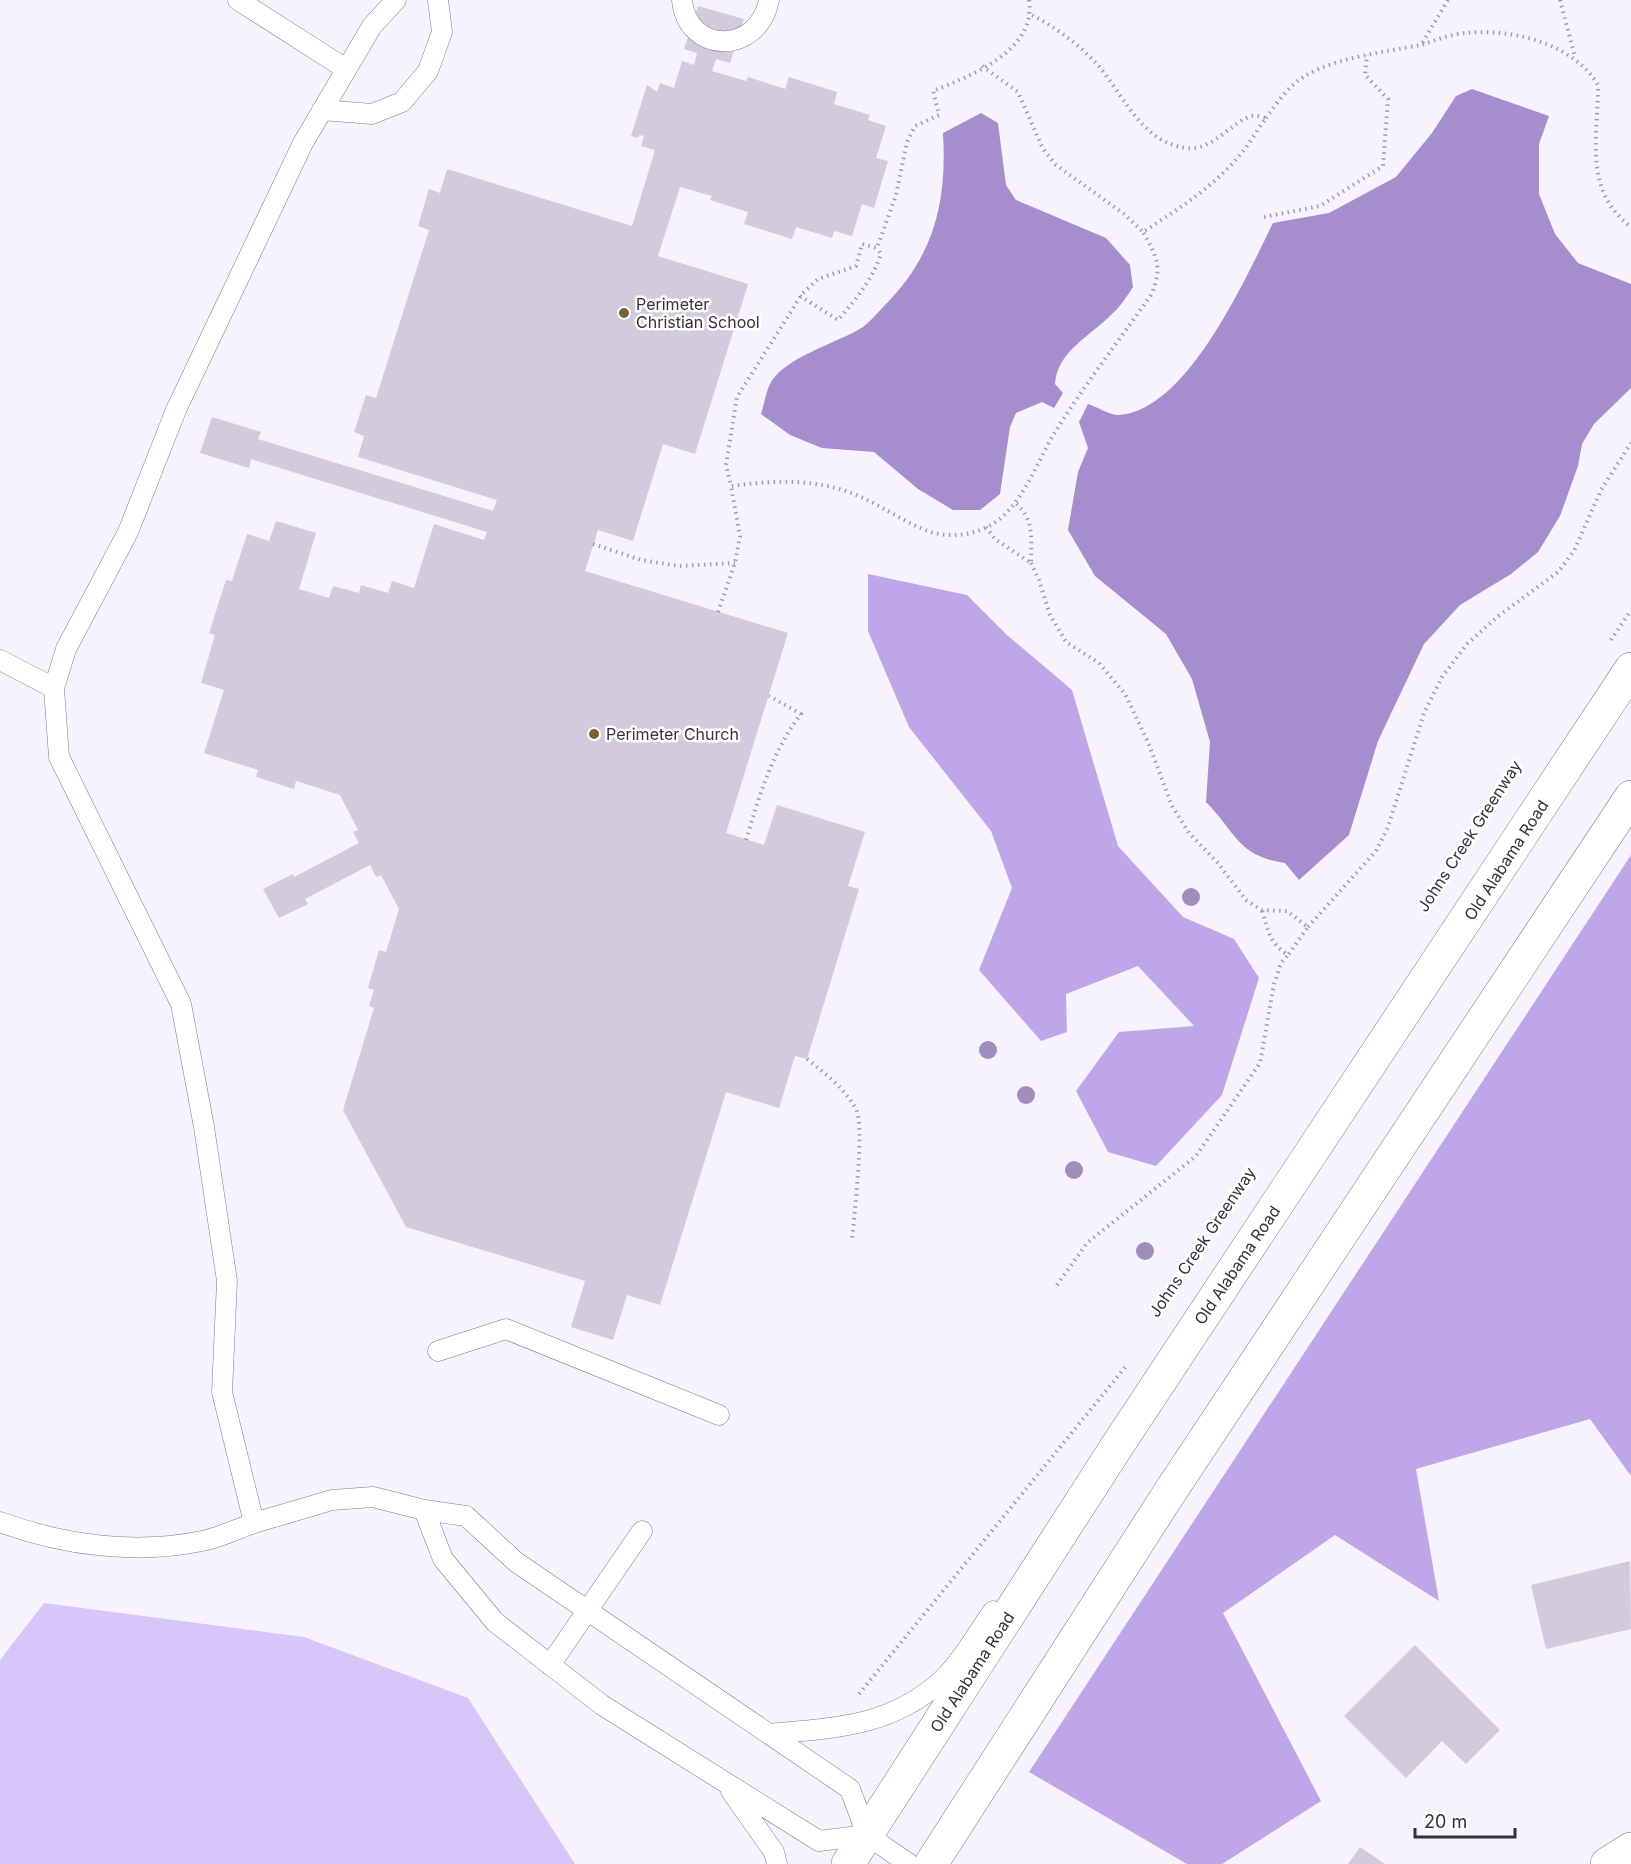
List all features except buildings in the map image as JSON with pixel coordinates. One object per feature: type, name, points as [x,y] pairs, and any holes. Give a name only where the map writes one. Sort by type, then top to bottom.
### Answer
[{"type":"main road","name":"Old Alabama Road","points":[[848,1864],[1119,1443],[1631,669]]},
{"type":"main road","points":[[932,1864],[1170,1492],[1631,797]]},
{"type":"main road","points":[[1607,1864],[1631,1849]]},
{"type":"lane","points":[[238,0],[346,69]]},
{"type":"lane","points":[[254,1522],[222,1392],[227,1281],[204,1127],[181,1004],[59,757],[54,688],[66,650],[128,532],[176,410],[303,143],[372,26],[396,0]]},
{"type":"lane","points":[[322,110],[372,114],[402,102],[428,71],[442,32],[438,0]]},
{"type":"lane","points":[[682,0],[683,9],[691,27],[704,36],[729,41],[736,41],[753,31],[765,18],[769,0]]},
{"type":"lane","points":[[0,660],[54,688]]},
{"type":"lane","points":[[438,1351],[506,1329],[719,1415]]},
{"type":"lane","points":[[769,1734],[860,1724],[899,1711],[942,1680],[1119,1443]]},
{"type":"lane","points":[[0,1522],[79,1544],[136,1548],[202,1541],[254,1522],[332,1500],[373,1497],[424,1510],[466,1516],[516,1562],[850,1789],[867,1835],[909,1864]]},
{"type":"lane","points":[[424,1510],[443,1559],[495,1622],[602,1705],[819,1841],[867,1835]]},
{"type":"lane","points":[[550,1665],[642,1531]]},
{"type":"lane","points":[[724,1782],[774,1852],[777,1864]]},
{"type":"path","points":[[877,248],[896,195],[907,142],[915,126],[939,115],[933,92],[1010,51],[1026,29],[1029,0]]},
{"type":"path","points":[[1421,45],[1448,0]]},
{"type":"path","points":[[1560,0],[1575,58]]},
{"type":"path","points":[[1028,13],[1064,35],[1093,60],[1145,128],[1164,141],[1188,148],[1206,145],[1252,116],[1266,118]]},
{"type":"path","points":[[1143,232],[1181,209],[1222,173],[1240,155],[1293,84],[1332,64],[1467,33],[1494,33],[1528,39],[1575,58],[1591,73],[1598,85],[1598,182],[1604,198],[1618,217],[1631,227]]},
{"type":"path","points":[[1264,217],[1320,206],[1383,166],[1388,99],[1365,75],[1367,55]]},
{"type":"path","points":[[731,486],[764,482],[814,483],[860,496],[926,531],[958,536],[986,527],[1003,516],[1015,503],[1057,429],[1151,295],[1157,281],[1159,267],[1143,232],[1124,214],[1056,165],[1043,149],[1018,92],[982,66]]},
{"type":"path","points":[[718,612],[735,563],[740,536],[726,465],[738,397],[800,296],[818,279],[856,266],[862,244],[877,248],[881,254],[876,270],[838,320],[800,296]]},
{"type":"path","points":[[1057,1285],[1087,1243],[1196,1156],[1260,1063],[1274,984],[1281,963],[1308,927],[1376,851],[1391,816],[1424,713],[1442,677],[1467,644],[1497,617],[1558,572],[1574,551],[1601,490],[1631,443]]},
{"type":"path","points":[[1015,503],[1024,510],[1030,522],[1031,563],[1050,615],[1066,642],[1099,663],[1125,694],[1148,742],[1172,806],[1184,824],[1246,900],[1262,910],[1287,911],[1308,927]]},
{"type":"path","points":[[986,527],[995,538],[1031,563]]},
{"type":"path","points":[[593,544],[641,560],[679,566],[735,563]]},
{"type":"path","points":[[1605,650],[1631,610]]},
{"type":"path","points":[[746,840],[768,770],[789,730],[801,714],[769,696]]},
{"type":"path","points":[[1262,910],[1269,938],[1277,948],[1288,955]]},
{"type":"path","points":[[807,1059],[837,1082],[857,1112],[856,1204],[852,1240]]},
{"type":"path","points":[[860,1724],[856,1698],[1130,1362]]},
{"type":"shaded area","points":[[1472,89],[1549,116],[1539,144],[1539,194],[1555,234],[1578,263],[1631,284],[1631,388],[1594,424],[1582,444],[1578,466],[1560,516],[1538,552],[1511,574],[1460,605],[1424,644],[1378,741],[1349,835],[1299,880],[1285,863],[1269,860],[1247,849],[1206,802],[1210,742],[1192,679],[1166,634],[1095,576],[1068,530],[1078,472],[1088,448],[1079,422],[1088,404],[1118,415],[1143,408],[1168,391],[1190,367],[1211,338],[1230,307],[1273,223],[1329,213],[1396,177],[1432,133],[1456,96]]},
{"type":"shaded area","points":[[981,113],[998,123],[1006,185],[1016,200],[1106,238],[1130,265],[1133,287],[1116,310],[1077,344],[1062,362],[1055,384],[1063,393],[1054,408],[1042,402],[1016,413],[1010,427],[1000,494],[980,510],[953,510],[918,489],[874,452],[822,448],[790,435],[761,414],[770,384],[777,374],[799,358],[863,327],[903,285],[927,246],[940,204],[944,158],[943,133]]},
{"type":"shaded area","points":[[868,574],[967,595],[1007,635],[1072,690],[1118,846],[1183,917],[1234,939],[1259,978],[1222,1095],[1156,1166],[1108,1152],[1076,1091],[1119,1032],[1194,1026],[1138,966],[1066,994],[1067,1032],[1041,1041],[979,970],[1012,888],[991,831],[909,727],[868,631]]},
{"type":"shaded area","points":[[1631,855],[1631,1476],[1590,1419],[1416,1469],[1439,1601],[1335,1535],[1223,1613],[1321,1801],[1222,1864],[1187,1864],[1029,1772]]},
{"type":"shaded area","points":[[44,1603],[304,1637],[468,1698],[575,1864],[0,1864],[0,1660]]},
{"type":"place","name":"Perimeter Christian School","points":[[624,313]]},
{"type":"place","name":"Perimeter Church","points":[[594,734]]}]
